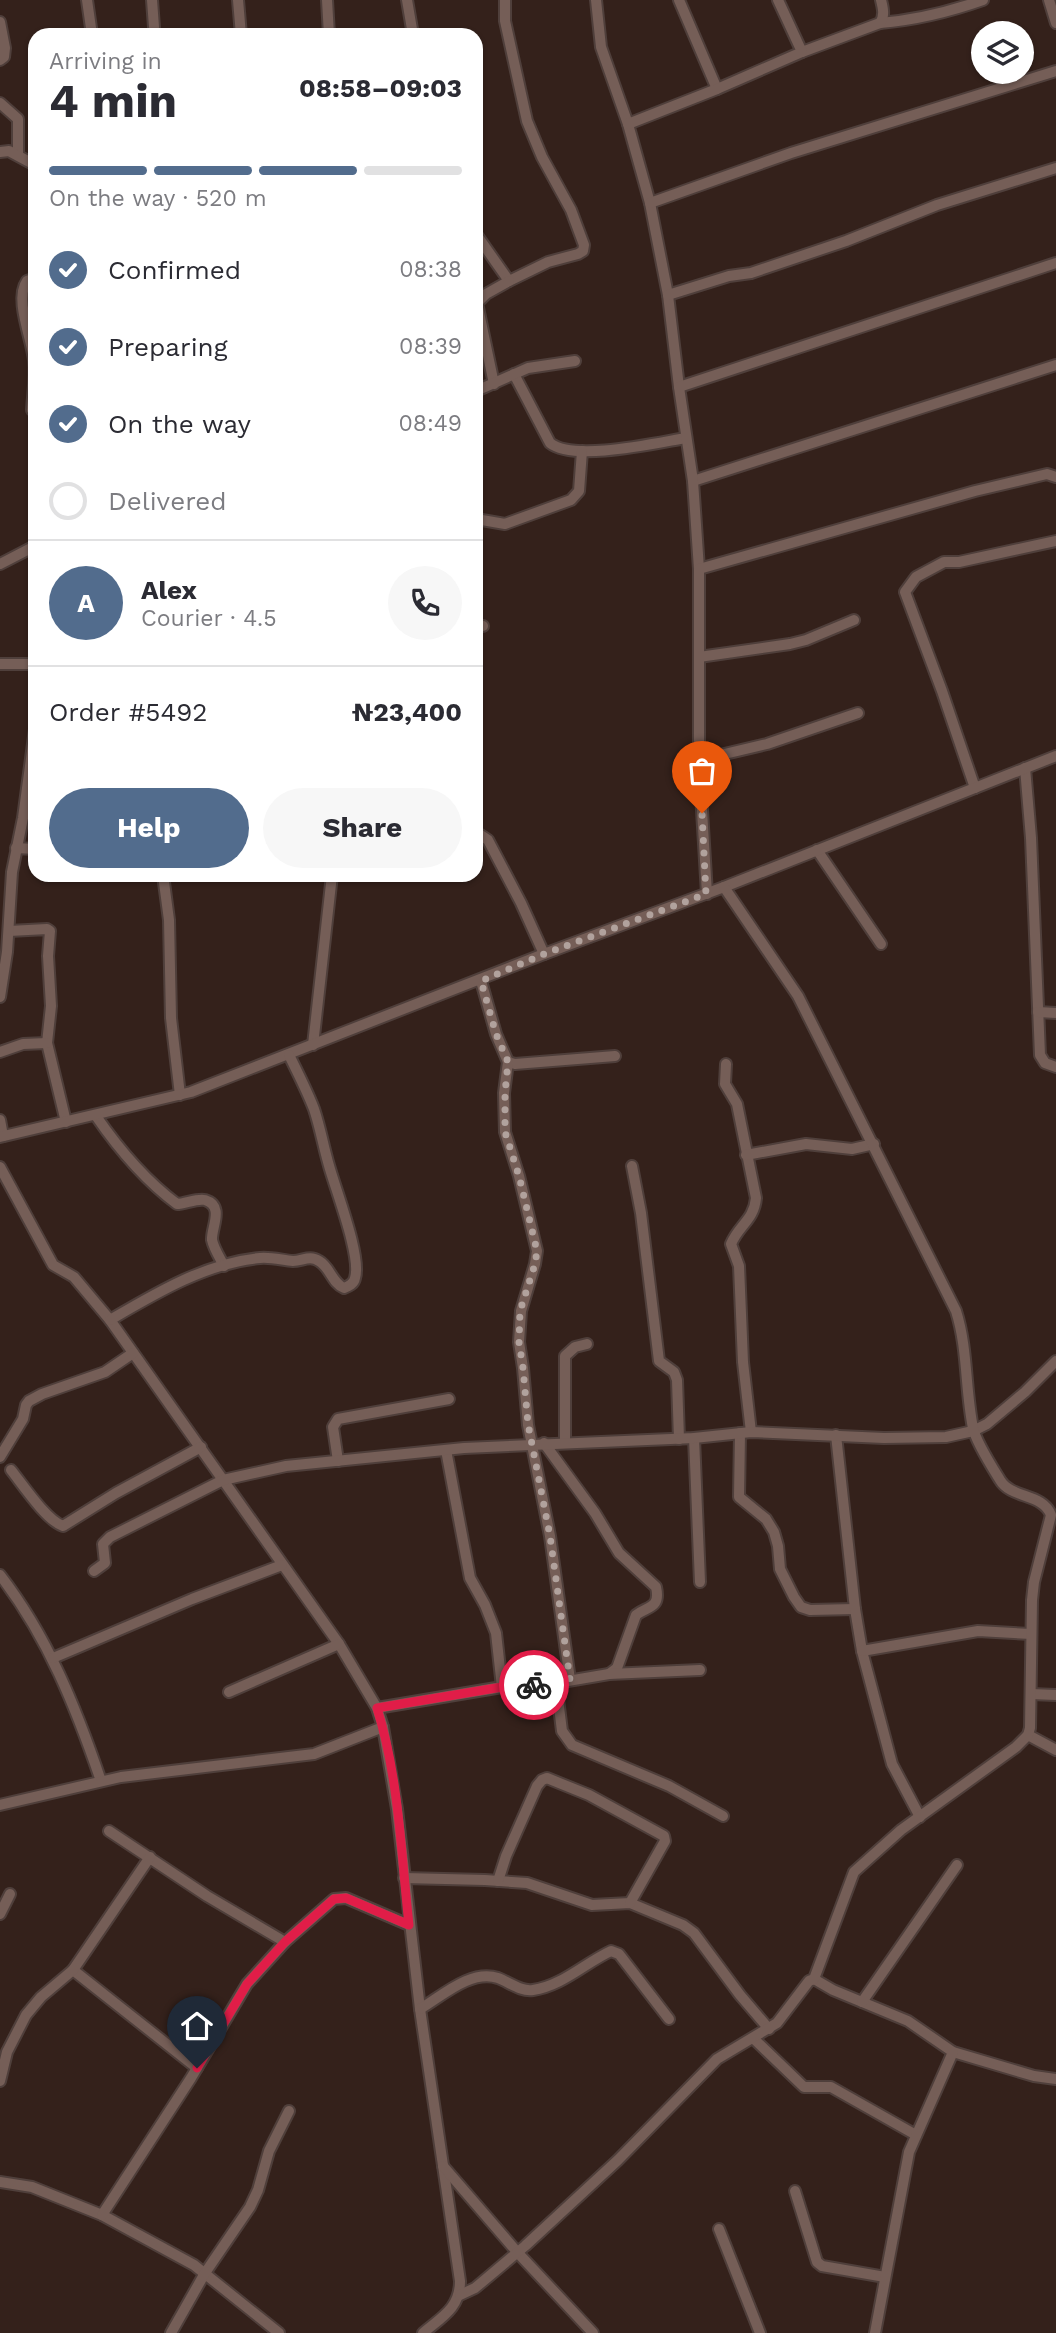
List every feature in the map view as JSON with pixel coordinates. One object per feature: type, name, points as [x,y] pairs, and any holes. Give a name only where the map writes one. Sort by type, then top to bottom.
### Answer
[{"type":"street","points":[[87,0],[91,28]]},
{"type":"street","points":[[152,0],[154,27]]},
{"type":"street","points":[[238,0],[240,28]]},
{"type":"street","points":[[327,0],[329,28]]},
{"type":"street","points":[[407,0],[412,28]]},
{"type":"street","points":[[483,296],[548,262],[578,254],[583,251],[584,245],[571,210],[542,157],[527,121],[505,21],[505,0]]},
{"type":"street","points":[[596,0],[601,47],[628,124],[650,203],[668,295],[692,481],[699,569],[699,760],[706,894]]},
{"type":"street","points":[[679,0],[717,89]]},
{"type":"street","points":[[778,0],[802,52]]},
{"type":"street","points":[[880,23],[884,12],[882,0]]},
{"type":"street","points":[[628,124],[880,23],[912,20],[983,0]]},
{"type":"street","points":[[1049,0],[1056,23]]},
{"type":"street","points":[[0,22],[5,47],[4,57],[0,60]]},
{"type":"street","points":[[650,203],[792,153],[1056,71]]},
{"type":"street","points":[[0,103],[18,118],[18,155]]},
{"type":"street","points":[[0,152],[9,152],[28,161]]},
{"type":"street","points":[[668,295],[729,276],[751,273],[846,241],[937,205],[1056,168]]},
{"type":"street","points":[[483,244],[509,281]]},
{"type":"street","points":[[679,387],[1056,263]]},
{"type":"street","points":[[28,281],[23,288],[28,333]]},
{"type":"street","points":[[483,332],[494,384]]},
{"type":"street","points":[[483,388],[528,368],[575,361]]},
{"type":"street","points":[[692,481],[1056,365]]},
{"type":"street","points":[[514,374],[550,443],[559,449],[598,452],[686,438]]},
{"type":"street","points":[[483,521],[505,524],[571,500],[579,491],[582,451]]},
{"type":"street","points":[[699,569],[975,491],[1047,474],[1056,476]]},
{"type":"street","points":[[975,788],[905,592],[916,577],[944,562],[959,562],[1056,541]]},
{"type":"street","points":[[0,564],[28,550]]},
{"type":"street","points":[[699,657],[790,644],[854,620]]},
{"type":"street","points":[[0,663],[28,664]]},
{"type":"street","points":[[699,760],[767,744],[858,713]]},
{"type":"street","points":[[0,1120],[1,1137],[180,1095],[706,894],[1056,756]]},
{"type":"street","points":[[1025,768],[1031,838],[1034,962],[1040,1055],[1045,1063],[1056,1067]]},
{"type":"street","points":[[0,997],[9,931],[6,873],[16,848],[28,781]]},
{"type":"street","points":[[483,837],[488,840],[521,903],[544,954]]},
{"type":"street","points":[[16,848],[28,849]]},
{"type":"street","points":[[817,850],[881,944]]},
{"type":"street","points":[[164,882],[169,920],[171,1008],[180,1095]]},
{"type":"street","points":[[313,1045],[331,882]]},
{"type":"street","points":[[460,2295],[475,2288],[518,2253],[618,2160],[717,2059],[777,2023],[809,1981],[814,1979],[855,1872],[892,1837],[975,1778],[1028,1735],[1034,1582],[1052,1507],[1004,1487],[973,1431],[963,1332],[956,1311],[798,996],[724,887]]},
{"type":"street","points":[[9,931],[50,931],[48,956],[51,1006],[47,1044],[66,1122]]},
{"type":"street","points":[[481,981],[496,1034],[508,1062],[505,1132],[537,1251],[520,1311],[519,1342],[531,1444],[550,1536],[570,1680]]},
{"type":"street","points":[[1038,1012],[1056,1013]]},
{"type":"street","points":[[0,1052],[16,1045],[47,1044]]},
{"type":"street","points":[[110,1320],[170,1287],[224,1266],[260,1258],[299,1261],[310,1257],[325,1267],[337,1285],[344,1288],[355,1280],[349,1232],[321,1132],[309,1094],[289,1055]]},
{"type":"street","points":[[508,1062],[514,1064],[615,1056]]},
{"type":"street","points":[[726,1064],[725,1084],[737,1104],[756,1198],[755,1210],[735,1234],[731,1244],[739,1266],[746,1432],[739,1497],[766,1519],[774,1532],[780,1569],[801,1607],[810,1610],[855,1609]]},
{"type":"street","points":[[96,1116],[135,1164],[165,1195],[177,1204],[202,1199],[212,1206],[216,1223],[213,1243],[224,1266]]},
{"type":"street","points":[[746,1155],[806,1144],[852,1149],[874,1144]]},
{"type":"street","points":[[632,1166],[641,1213],[659,1362],[674,1372],[677,1380],[679,1438]]},
{"type":"street","points":[[0,1167],[53,1265],[74,1277],[110,1320],[339,1644],[377,1708],[383,1727],[397,1809],[420,2009],[460,2281],[460,2295],[454,2306],[423,2333]]},
{"type":"street","points":[[565,1443],[565,1356],[575,1347],[587,1344]]},
{"type":"street","points":[[0,1457],[23,1419],[29,1401],[105,1372],[133,1353]]},
{"type":"street","points":[[94,1571],[105,1563],[105,1540],[223,1480],[265,1469],[446,1450],[544,1443],[694,1438],[746,1432],[946,1437],[973,1431],[987,1424],[1056,1361]]},
{"type":"street","points":[[338,1461],[333,1427],[338,1419],[449,1399]]},
{"type":"street","points":[[836,1435],[862,1651],[891,1764],[920,1817]]},
{"type":"street","points":[[694,1438],[700,1582]]},
{"type":"street","points":[[544,1443],[595,1513],[619,1553],[656,1587],[655,1604],[636,1615],[617,1668],[609,1674]]},
{"type":"street","points":[[11,1470],[50,1517],[63,1526],[116,1493],[201,1447]]},
{"type":"street","points":[[446,1450],[470,1578],[496,1633],[502,1687]]},
{"type":"street","points":[[1043,1544],[1056,1547]]},
{"type":"street","points":[[53,1658],[192,1599],[282,1565]]},
{"type":"street","points":[[0,1575],[6,1590],[53,1658],[101,1781]]},
{"type":"street","points":[[862,1651],[978,1631],[1031,1634]]},
{"type":"street","points":[[229,1692],[339,1644]]},
{"type":"street","points":[[377,1708],[502,1687],[555,1683],[609,1674],[700,1670]]},
{"type":"street","points":[[555,1683],[562,1731],[572,1745],[669,1786],[723,1816]]},
{"type":"street","points":[[1031,1694],[1056,1695]]},
{"type":"street","points":[[0,1805],[101,1781],[314,1754],[383,1727]]},
{"type":"street","points":[[1028,1735],[1056,1750]]},
{"type":"street","points":[[498,1881],[537,1786],[547,1778],[589,1795],[664,1836],[664,1841],[630,1903]]},
{"type":"street","points":[[110,1831],[206,1896],[285,1942]]},
{"type":"street","points":[[0,2081],[7,2052],[26,2015],[41,1997],[73,1970],[150,1857]]},
{"type":"street","points":[[862,2002],[957,1865]]},
{"type":"street","points":[[404,1878],[527,1883],[592,1905],[630,1903],[683,1925],[694,1933],[769,2029]]},
{"type":"street","points":[[0,1914],[10,1894]]},
{"type":"street","points":[[102,2215],[197,2068],[247,1984],[285,1942],[334,1899],[346,1898],[409,1925]]},
{"type":"street","points":[[420,2009],[472,1978],[484,1975],[530,1991],[547,1987],[611,1951],[619,1954],[669,2019]]},
{"type":"street","points":[[73,1970],[197,2068]]},
{"type":"street","points":[[814,1979],[908,2021],[953,2052],[1034,2076],[1056,2079]]},
{"type":"street","points":[[754,2039],[804,2087],[831,2087],[916,2135]]},
{"type":"street","points":[[875,2333],[905,2165],[953,2052]]},
{"type":"street","points":[[171,2333],[205,2273],[250,2207],[258,2190],[269,2151],[289,2111]]},
{"type":"street","points":[[442,2164],[518,2253],[593,2333]]},
{"type":"street","points":[[0,2182],[32,2186],[102,2215],[205,2273],[279,2333]]},
{"type":"street","points":[[795,2191],[817,2262],[821,2266],[886,2277]]},
{"type":"street","points":[[719,2229],[760,2333]]},
{"type":"way so far","points":[[534,1685],[570,1680],[550,1536],[528,1424],[519,1342],[520,1311],[537,1251],[505,1132],[503,1116],[508,1062],[496,1034],[481,981],[544,954],[706,894],[702,813]]},
{"type":"route","points":[[197,2068],[247,1984],[285,1942],[334,1899],[346,1898],[361,1903],[409,1925],[397,1809],[383,1727],[377,1708],[502,1687],[534,1685]]}]
